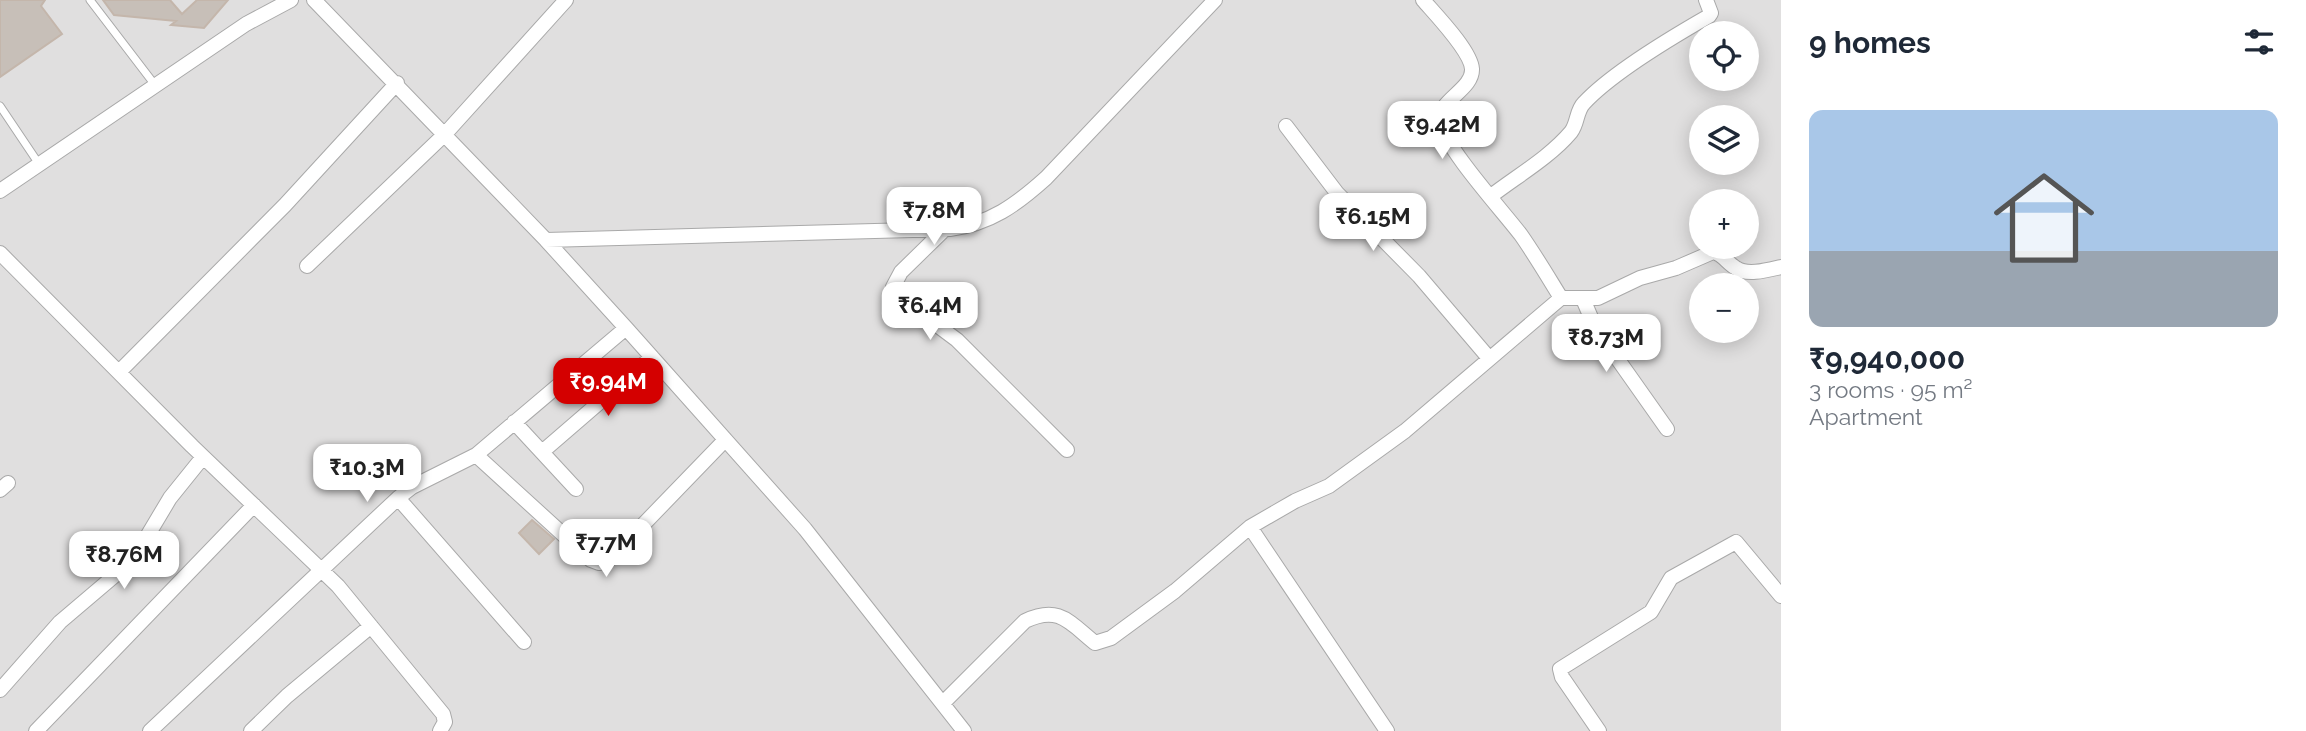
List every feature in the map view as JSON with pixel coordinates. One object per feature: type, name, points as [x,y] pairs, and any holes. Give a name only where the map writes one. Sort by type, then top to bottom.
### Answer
[{"type":"street","points":[[0,191],[246,24],[291,0]]},
{"type":"street","points":[[314,0],[547,240],[805,529],[944,702],[964,731]]},
{"type":"street","points":[[307,266],[445,134],[566,0]]},
{"type":"street","points":[[547,240],[945,229],[969,227],[993,219],[1017,204],[1215,0]]},
{"type":"street","points":[[1423,0],[1464,51],[1472,68],[1471,77],[1440,115],[1440,124],[1523,238],[1561,298]]},
{"type":"street","points":[[1491,196],[1559,145],[1572,131],[1582,105],[1595,93],[1680,33],[1709,16],[1711,13],[1706,0]]},
{"type":"street","points":[[119,372],[285,205],[397,83]]},
{"type":"street","points":[[1286,126],[1337,192],[1419,276],[1488,357]]},
{"type":"street","points":[[945,229],[901,272],[893,287],[909,304],[957,340],[1067,450]]},
{"type":"street","points":[[944,702],[1025,621],[1052,613],[1101,643],[1175,591],[1250,527],[1295,501],[1329,486],[1417,422],[1488,357],[1561,298],[1598,298],[1640,278],[1676,268],[1713,252],[1737,270],[1745,272],[1781,267]]},
{"type":"street","points":[[0,253],[203,457],[322,570],[443,714],[445,722],[440,731]]},
{"type":"street","points":[[1583,299],[1595,327],[1667,429]]},
{"type":"street","points":[[150,731],[398,498],[412,487],[476,455],[626,328]]},
{"type":"street","points":[[542,452],[652,357]]},
{"type":"street","points":[[514,422],[576,489]]},
{"type":"street","points":[[476,455],[591,560],[599,563],[609,560],[725,440]]},
{"type":"street","points":[[0,690],[60,622],[133,560],[170,498],[203,457]]},
{"type":"street","points":[[398,498],[524,642]]},
{"type":"street","points":[[36,731],[254,505]]},
{"type":"street","points":[[1250,527],[1387,731]]},
{"type":"street","points":[[1598,731],[1562,677],[1560,669],[1651,612],[1671,578],[1736,542],[1781,596]]},
{"type":"street","points":[[251,731],[286,696],[371,626]]},
{"type":"lane","points":[[90,0],[155,85]]},
{"type":"lane","points":[[0,106],[40,164]]},
{"type":"shaded area","points":[[0,0],[1781,0],[1781,731],[0,731]]},
{"type":"building","points":[[0,0],[45,0],[41,6],[62,34],[0,77]]},
{"type":"building","points":[[103,0],[170,0],[182,14],[197,0],[228,0],[204,28],[171,25],[176,21],[114,15]]},
{"type":"building","points":[[532,520],[554,539],[539,554],[519,533]]}]
